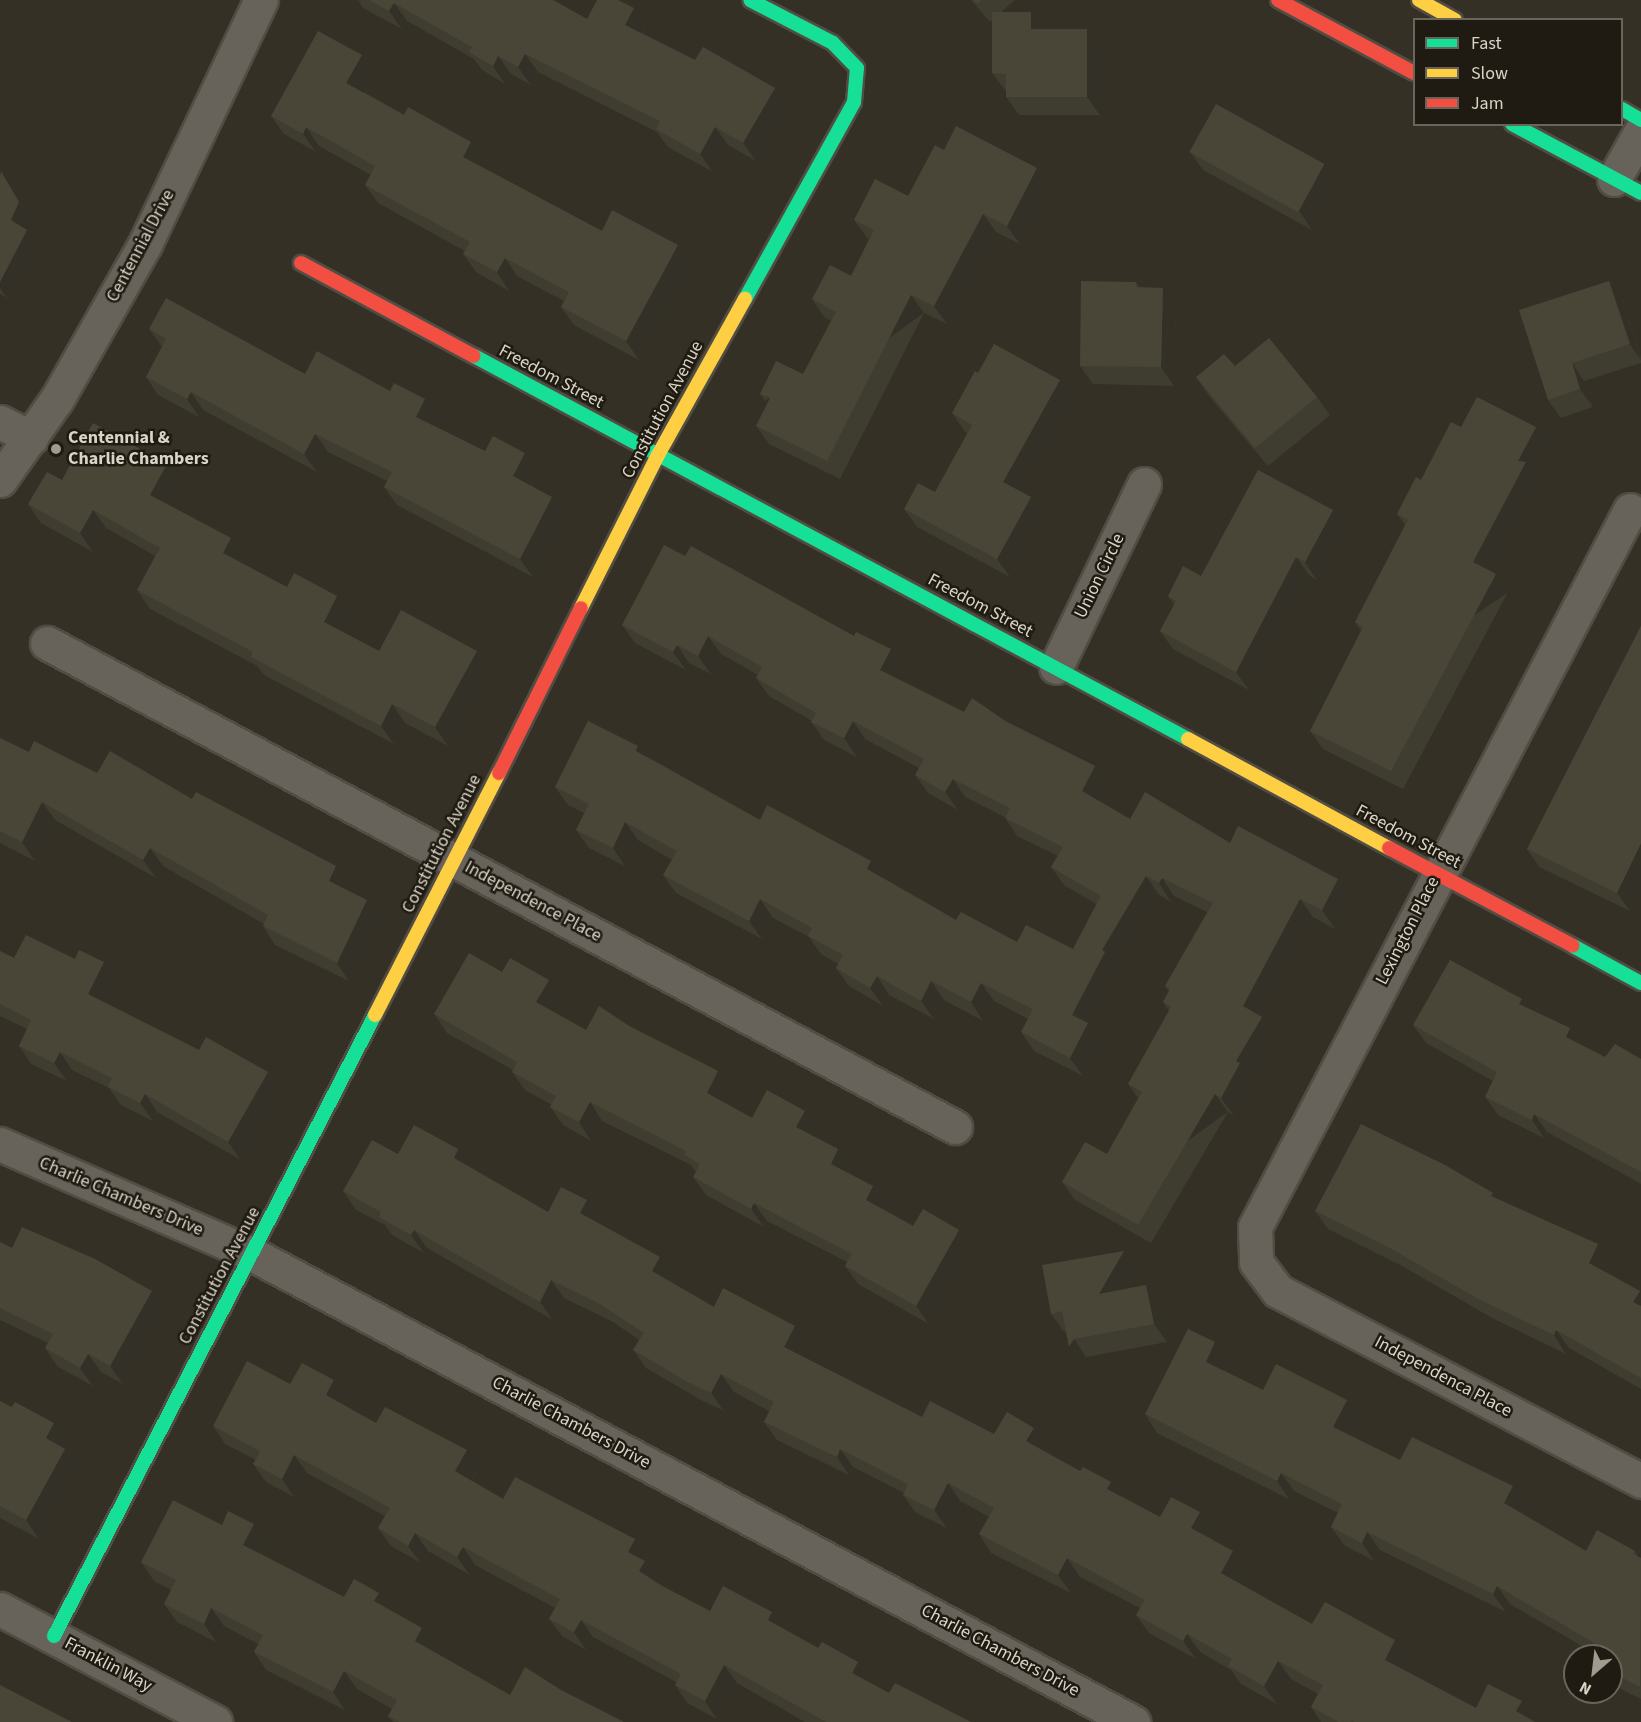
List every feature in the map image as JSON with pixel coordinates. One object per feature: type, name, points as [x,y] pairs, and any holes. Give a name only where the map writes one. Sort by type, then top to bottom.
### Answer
[{"type":"street","name":"Centennial Drive","points":[[0,480],[31,438],[145,244],[261,0]]},
{"type":"street","name":"Constitution Avenue","points":[[54,1636],[455,860],[657,455],[854,102],[857,68],[833,43],[750,0]]},
{"type":"street","points":[[1278,0],[1413,72]]},
{"type":"street","points":[[1419,0],[1451,18]]},
{"type":"street","points":[[1623,110],[1641,120]]},
{"type":"street","points":[[1516,126],[1627,186],[1641,131]]},
{"type":"street","name":"Freedom Street","points":[[301,263],[1641,983]]},
{"type":"street","points":[[0,422],[31,438]]},
{"type":"street","name":"Union Circle","points":[[1056,667],[1144,484]]},
{"type":"street","name":"Lexington Place","points":[[1256,1262],[1255,1227],[1630,510]]},
{"type":"street","name":"Independence Place","points":[[47,644],[955,1126]]},
{"type":"street","name":"Charlie Chambers Drive","points":[[0,1144],[252,1254],[1133,1722]]},
{"type":"street","name":"Independenca Place","points":[[1256,1262],[1278,1291],[1641,1480]]},
{"type":"street","name":"Franklin Way","points":[[0,1609],[215,1722]]},
{"type":"building","points":[[369,0],[553,0],[587,19],[597,0],[618,0],[634,8],[625,25],[695,60],[703,47],[775,88],[743,143],[715,127],[700,154],[656,129],[660,121],[525,54],[518,67],[498,56],[493,66],[469,52],[472,47],[394,3],[389,11]]},
{"type":"building","points":[[992,12],[1031,12],[1031,29],[1087,29],[1087,97],[1006,97],[1006,74],[992,73]]},
{"type":"building","points":[[318,31],[362,55],[346,83],[404,115],[408,107],[471,142],[463,157],[602,231],[612,210],[678,245],[626,341],[561,307],[569,292],[505,258],[497,272],[463,254],[470,242],[365,185],[375,166],[306,127],[303,134],[271,116]]},
{"type":"building","points":[[1216,104],[1324,164],[1298,212],[1189,152]]},
{"type":"building","points":[[956,126],[1037,168],[1007,226],[983,214],[934,306],[911,295],[827,461],[756,426],[770,398],[760,394],[776,361],[803,374],[836,312],[812,299],[830,265],[851,276],[874,230],[854,220],[875,179],[908,196],[935,145],[944,150]]},
{"type":"building","points":[[1,171],[19,202],[11,220],[27,230],[0,282],[0,176]]},
{"type":"building","points":[[1081,281],[1136,282],[1136,287],[1163,288],[1161,367],[1080,366]]},
{"type":"building","points":[[1609,281],[1630,344],[1572,363],[1580,389],[1548,400],[1519,310]]},
{"type":"building","points":[[166,298],[305,374],[317,351],[390,391],[394,383],[425,399],[416,417],[485,451],[493,436],[525,453],[513,476],[552,497],[520,559],[384,487],[392,472],[315,434],[304,454],[191,392],[187,399],[146,377],[166,339],[149,329]]},
{"type":"building","points":[[1269,338],[1317,397],[1255,448],[1196,377],[1224,354],[1235,366]]},
{"type":"building","points":[[994,344],[1060,380],[1003,482],[1031,497],[997,559],[904,509],[918,483],[935,492],[972,425],[952,413],[975,371],[978,373]]},
{"type":"building","points":[[1477,397],[1536,427],[1518,461],[1526,462],[1473,562],[1496,574],[1391,771],[1310,731],[1363,627],[1355,622],[1408,520],[1397,514],[1416,477],[1421,480],[1451,422],[1461,427]]},
{"type":"building","points":[[93,423],[167,464],[150,495],[231,538],[223,553],[287,587],[294,573],[337,596],[324,622],[379,651],[401,610],[477,651],[435,727],[392,704],[381,726],[251,657],[253,652],[137,590],[160,548],[93,510],[80,533],[28,504],[47,472],[62,480]]},
{"type":"building","points":[[1258,470],[1333,510],[1305,562],[1296,557],[1236,672],[1160,631],[1176,601],[1168,596],[1183,566],[1201,576]]},
{"type":"building","points":[[664,545],[685,556],[691,546],[854,636],[856,632],[891,649],[880,670],[964,712],[972,698],[1007,722],[1095,766],[1082,791],[1130,819],[1145,792],[1230,843],[1238,826],[1338,879],[1322,910],[1300,899],[1243,1006],[1262,1017],[1236,1061],[1240,1063],[1221,1098],[1215,1094],[1138,1225],[1062,1182],[1085,1142],[1107,1154],[1142,1092],[1128,1084],[1171,1007],[1163,1002],[1170,989],[1165,986],[1213,903],[1162,878],[1159,883],[1146,876],[1102,950],[1105,952],[1072,1015],[1088,1023],[1070,1058],[1021,1032],[1033,1009],[981,983],[971,1002],[931,981],[921,1001],[877,976],[870,988],[836,968],[843,955],[808,936],[812,928],[760,899],[749,921],[663,875],[677,851],[625,822],[613,848],[576,830],[589,804],[555,787],[588,721],[638,746],[636,751],[760,820],[767,805],[871,861],[867,869],[956,920],[961,912],[1017,942],[1026,925],[1073,949],[1101,896],[1051,867],[1063,847],[1005,818],[1010,808],[953,779],[945,792],[915,775],[924,759],[853,721],[844,738],[811,722],[816,713],[756,678],[762,667],[708,636],[698,656],[677,645],[673,652],[622,625]]},
{"type":"building","points":[[1641,626],[1641,843],[1617,893],[1527,849]]},
{"type":"building","points":[[0,738],[29,752],[34,741],[97,773],[110,751],[192,799],[196,792],[336,866],[329,881],[367,900],[337,963],[263,926],[268,915],[150,848],[143,860],[42,802],[22,842],[0,831]]},
{"type":"building","points":[[26,935],[75,959],[79,950],[104,962],[88,994],[199,1050],[206,1037],[268,1072],[228,1142],[145,1094],[140,1103],[108,1087],[112,1078],[60,1052],[54,1063],[19,1046],[31,1020],[0,1004],[0,951],[14,958]]},
{"type":"building","points":[[469,953],[502,972],[510,958],[549,980],[536,1002],[586,1030],[599,1006],[631,1027],[718,1071],[707,1093],[752,1118],[767,1090],[805,1111],[796,1127],[838,1149],[831,1164],[873,1186],[866,1200],[913,1226],[923,1209],[959,1230],[916,1306],[845,1266],[852,1254],[754,1203],[751,1209],[693,1177],[700,1164],[684,1155],[686,1151],[590,1102],[579,1122],[550,1107],[556,1096],[512,1072],[517,1062],[434,1014]]},
{"type":"building","points":[[1450,960],[1522,999],[1519,1004],[1570,1028],[1566,1037],[1605,1057],[1615,1044],[1641,1059],[1641,1172],[1534,1114],[1532,1120],[1485,1097],[1497,1072],[1413,1025]]},
{"type":"building","points":[[1361,1124],[1445,1165],[1493,1193],[1491,1196],[1598,1244],[1589,1263],[1640,1291],[1633,1302],[1641,1306],[1641,1378],[1556,1330],[1554,1335],[1482,1301],[1388,1247],[1315,1211]]},
{"type":"building","points":[[414,1125],[458,1149],[454,1158],[548,1212],[561,1187],[587,1200],[580,1213],[660,1257],[652,1271],[714,1307],[723,1288],[795,1326],[784,1347],[922,1417],[930,1401],[994,1434],[1007,1412],[1034,1428],[1026,1441],[1080,1471],[1083,1467],[1111,1482],[1107,1489],[1160,1517],[1171,1497],[1200,1512],[1191,1528],[1233,1551],[1221,1573],[1312,1624],[1325,1602],[1395,1640],[1385,1660],[1476,1708],[1488,1684],[1522,1701],[1516,1711],[1535,1722],[1339,1722],[1311,1707],[1323,1685],[1278,1661],[1264,1686],[1228,1666],[1232,1659],[1187,1634],[1183,1641],[1136,1615],[1145,1600],[1067,1558],[1058,1575],[979,1534],[994,1508],[948,1483],[934,1510],[903,1495],[908,1484],[840,1449],[837,1457],[764,1422],[774,1402],[721,1374],[711,1393],[633,1350],[644,1333],[600,1304],[551,1280],[540,1302],[414,1230],[411,1235],[379,1217],[381,1212],[343,1191],[372,1140],[398,1154]]},
{"type":"building","points":[[22,1227],[95,1259],[152,1291],[110,1366],[88,1354],[80,1368],[45,1348],[53,1334],[0,1308],[0,1242],[12,1248]]},
{"type":"building","points":[[1124,1251],[1099,1294],[1146,1285],[1154,1324],[1074,1339],[1069,1347],[1062,1311],[1051,1314],[1042,1265]]},
{"type":"building","points":[[1188,1329],[1215,1342],[1206,1362],[1263,1390],[1276,1364],[1347,1400],[1333,1427],[1400,1460],[1412,1437],[1513,1486],[1504,1503],[1586,1551],[1597,1530],[1635,1551],[1633,1554],[1641,1558],[1640,1687],[1623,1678],[1623,1644],[1596,1644],[1497,1586],[1493,1594],[1367,1532],[1362,1543],[1331,1527],[1342,1504],[1281,1473],[1277,1481],[1145,1414]]},
{"type":"building","points":[[247,1361],[290,1384],[302,1363],[334,1380],[326,1395],[376,1423],[385,1407],[467,1450],[455,1471],[503,1499],[515,1477],[635,1539],[628,1552],[645,1561],[639,1571],[662,1586],[710,1611],[723,1586],[772,1612],[768,1620],[818,1648],[822,1642],[858,1662],[852,1673],[889,1693],[895,1683],[971,1722],[826,1722],[724,1665],[705,1701],[675,1685],[681,1674],[581,1620],[574,1632],[549,1619],[560,1599],[463,1547],[457,1557],[415,1533],[408,1546],[378,1528],[390,1508],[294,1455],[282,1479],[253,1464],[260,1451],[213,1426]]},
{"type":"building","points":[[0,1401],[12,1407],[15,1402],[54,1423],[46,1438],[65,1449],[26,1520],[0,1506]]},
{"type":"building","points":[[173,1500],[222,1525],[228,1511],[254,1524],[243,1545],[344,1597],[354,1579],[379,1593],[374,1601],[422,1628],[415,1641],[510,1695],[525,1667],[561,1690],[624,1722],[400,1722],[388,1716],[397,1700],[344,1671],[333,1692],[254,1652],[263,1635],[211,1608],[204,1624],[164,1604],[176,1580],[141,1562]]},
{"type":"building","points":[[0,1685],[72,1722],[0,1722]]},
{"type":"traffic: fast","points":[[745,299],[854,102],[857,68],[833,43],[750,0]]},
{"type":"traffic: fast","points":[[1623,110],[1641,120]]},
{"type":"traffic: fast","points":[[1516,126],[1641,193]]},
{"type":"traffic: fast","points":[[474,356],[1188,739]]},
{"type":"traffic: fast","points":[[1573,946],[1641,983]]},
{"type":"traffic: fast","points":[[54,1636],[375,1015]]},
{"type":"traffic: slow","points":[[1419,0],[1451,18]]},
{"type":"traffic: slow","points":[[581,608],[658,455],[745,299]]},
{"type":"traffic: slow","points":[[1188,739],[1389,848]]},
{"type":"traffic: slow","points":[[375,1015],[499,773]]},
{"type":"traffic: jam","points":[[1278,0],[1413,72]]},
{"type":"traffic: jam","points":[[301,263],[474,356]]},
{"type":"traffic: jam","points":[[499,773],[581,608]]},
{"type":"traffic: jam","points":[[1389,848],[1573,946]]},
{"type":"place","name":"Centennial & Charlie Chambers","points":[[56,449]]}]
